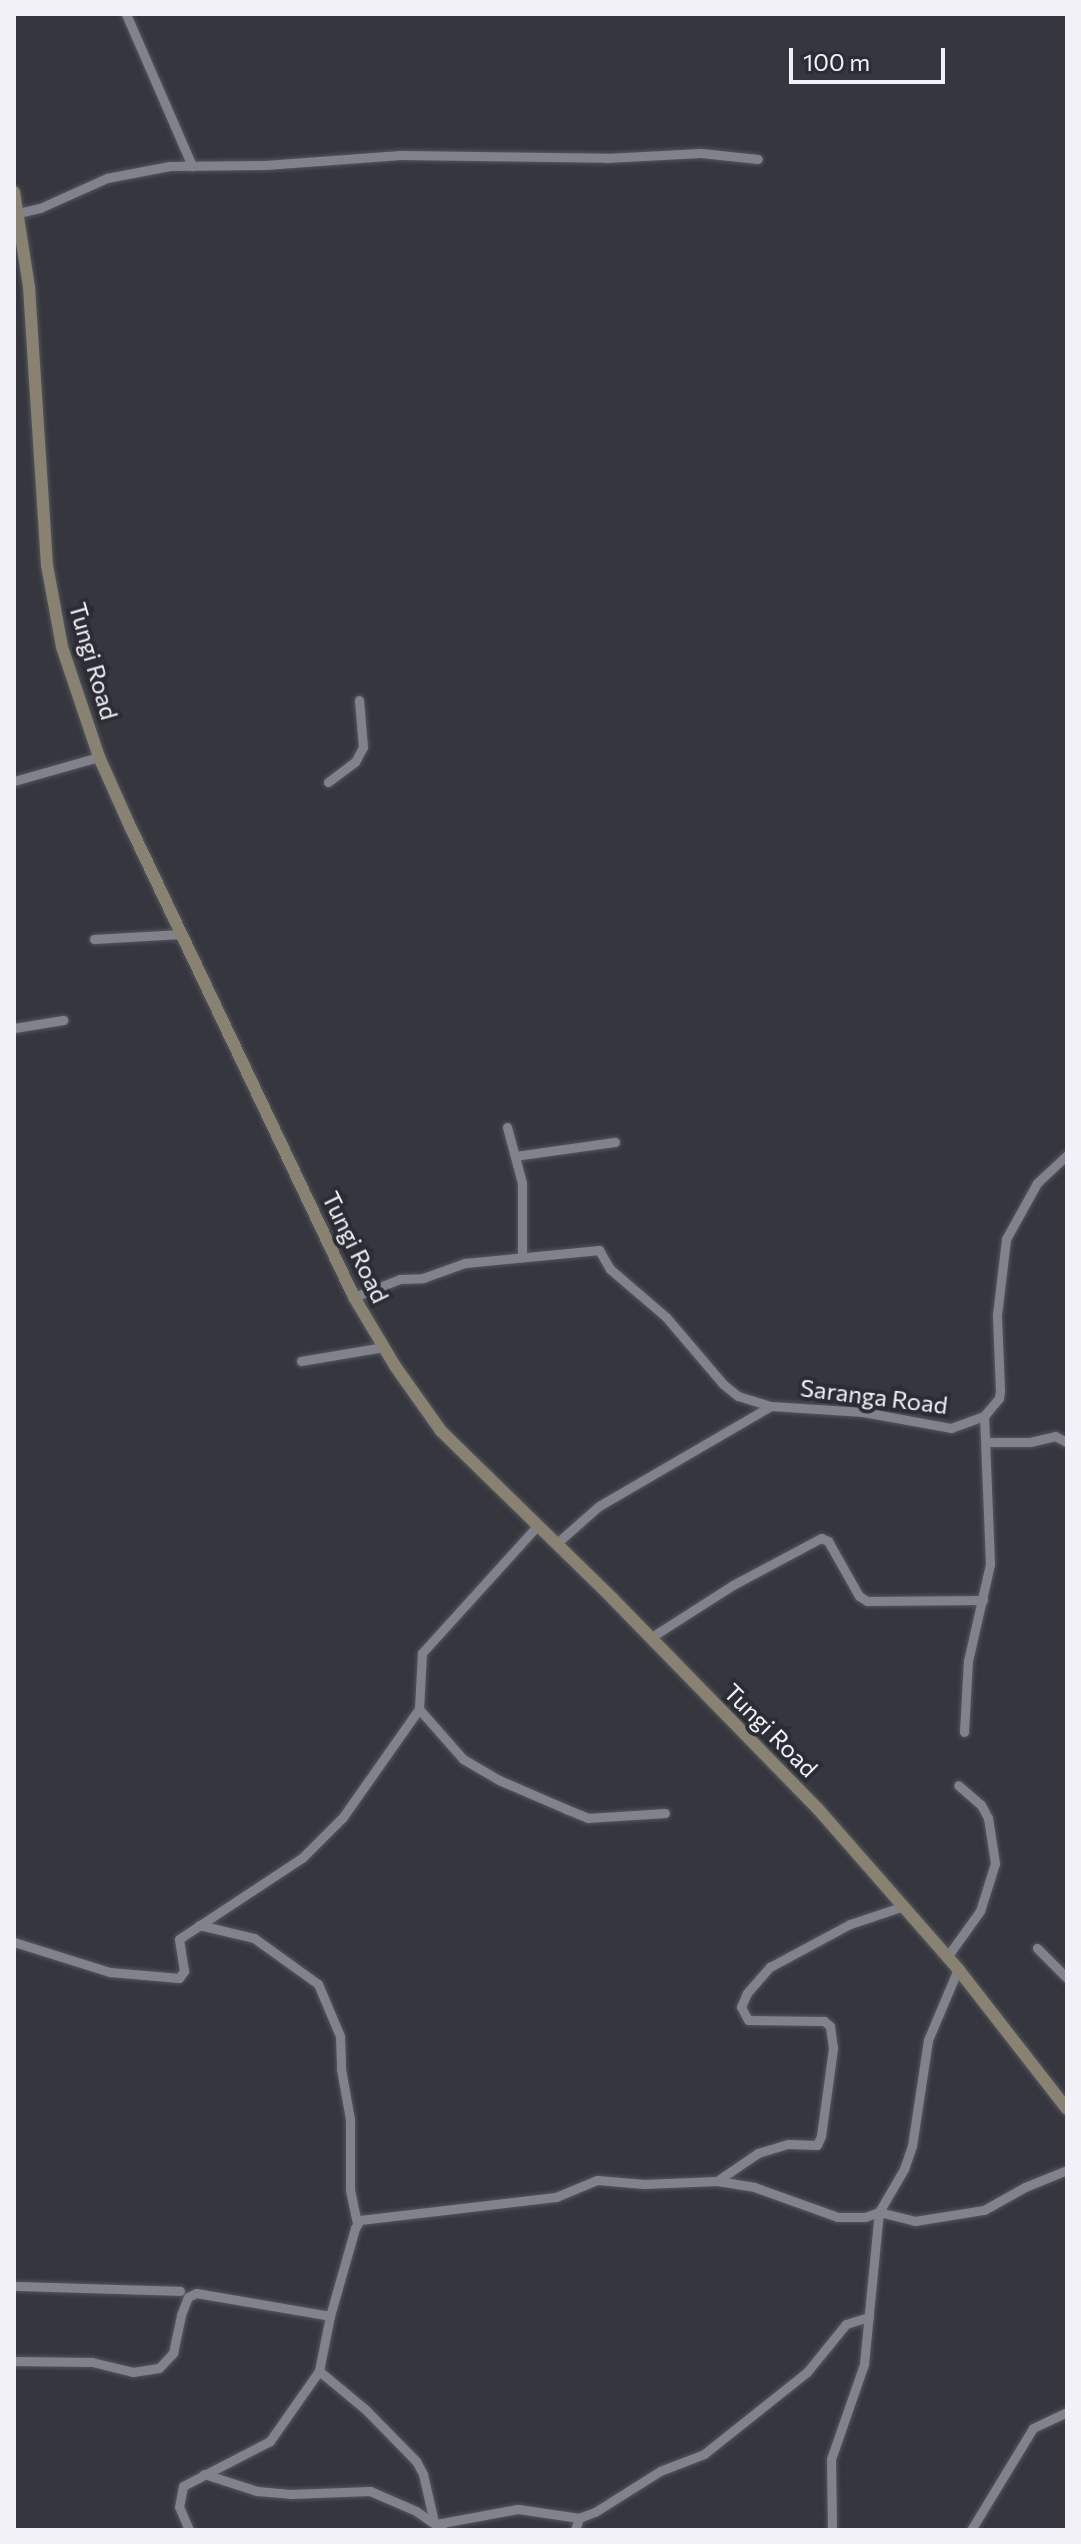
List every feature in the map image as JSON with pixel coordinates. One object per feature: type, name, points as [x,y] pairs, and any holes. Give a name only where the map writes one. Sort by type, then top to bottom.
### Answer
[{"type":"main road","name":"Tungi Road","points":[[14,192],[29,287],[47,565],[62,647],[99,757],[354,1297],[441,1431],[557,1543],[818,1809],[958,1969],[1065,2103]]},
{"type":"street","points":[[126,14],[192,166]]},
{"type":"street","points":[[17,214],[107,178],[170,166],[401,155],[606,158],[701,153],[758,159]]},
{"type":"street","points":[[328,782],[355,762],[363,747],[359,700]]},
{"type":"street","points":[[14,781],[99,757]]},
{"type":"street","points":[[94,939],[181,934]]},
{"type":"street","points":[[14,1028],[63,1020]]},
{"type":"street","points":[[507,1127],[522,1183],[522,1257]]},
{"type":"street","points":[[515,1156],[615,1142]]},
{"type":"street","points":[[964,1732],[968,1661],[990,1564],[984,1416],[999,1398],[1000,1391],[997,1315],[1006,1239],[1037,1183],[1067,1155]]},
{"type":"street","points":[[354,1297],[400,1279],[423,1278],[465,1263],[599,1250],[610,1269],[674,1325],[723,1384],[738,1396],[771,1406]]},
{"type":"street","points":[[301,1361],[384,1347]]},
{"type":"street","name":"Saranga Road","points":[[557,1543],[599,1506],[771,1406],[875,1414],[951,1428],[984,1416]]},
{"type":"street","points":[[986,1442],[1030,1442],[1055,1436],[1067,1427]]},
{"type":"street","points":[[1055,1436],[1067,1442]]},
{"type":"street","points":[[14,1942],[110,1972],[179,1978],[184,1971],[179,1939],[268,1884],[302,1858],[343,1817],[419,1709],[422,1653],[538,1525]]},
{"type":"street","points":[[650,1638],[733,1585],[821,1538],[828,1541],[859,1596],[867,1601],[983,1600]]},
{"type":"street","points":[[419,1709],[463,1759],[499,1780],[566,1809],[588,1818],[665,1813]]},
{"type":"street","points":[[947,1957],[980,1911],[995,1863],[988,1818],[981,1805],[958,1785]]},
{"type":"street","points":[[717,2181],[758,2153],[788,2144],[817,2145],[821,2136],[833,2048],[830,2026],[824,2021],[748,2020],[741,2007],[747,1993],[770,1967],[850,1924],[904,1906]]},
{"type":"street","points":[[189,2530],[178,2496],[183,2486],[270,2441],[319,2371],[330,2316],[357,2223],[350,2190],[350,2119],[341,2069],[340,2036],[318,1984],[254,1938],[199,1925]]},
{"type":"street","points":[[1037,1948],[1067,1978]]},
{"type":"street","points":[[832,2530],[831,2459],[860,2382],[879,2212],[912,2146],[928,2040],[958,1969]]},
{"type":"street","points":[[357,2223],[365,2219],[556,2197],[592,2180],[644,2184],[717,2181],[754,2187],[838,2217],[865,2217],[879,2212],[915,2221],[984,2210],[1025,2187],[1067,2170]]},
{"type":"street","points":[[14,2286],[180,2291]]},
{"type":"street","points":[[14,2361],[92,2362],[133,2372],[159,2368],[173,2353],[188,2297],[196,2293],[330,2316]]},
{"type":"street","points":[[204,2474],[257,2491],[290,2494],[370,2491],[391,2498],[438,2525],[531,2508],[579,2518],[595,2512],[660,2471],[704,2454],[807,2372],[846,2324],[869,2317]]},
{"type":"street","points":[[319,2371],[365,2409],[416,2461],[438,2525]]},
{"type":"street","points":[[971,2530],[1033,2428],[1067,2412]]},
{"type":"street","points":[[575,2530],[579,2518]]}]
